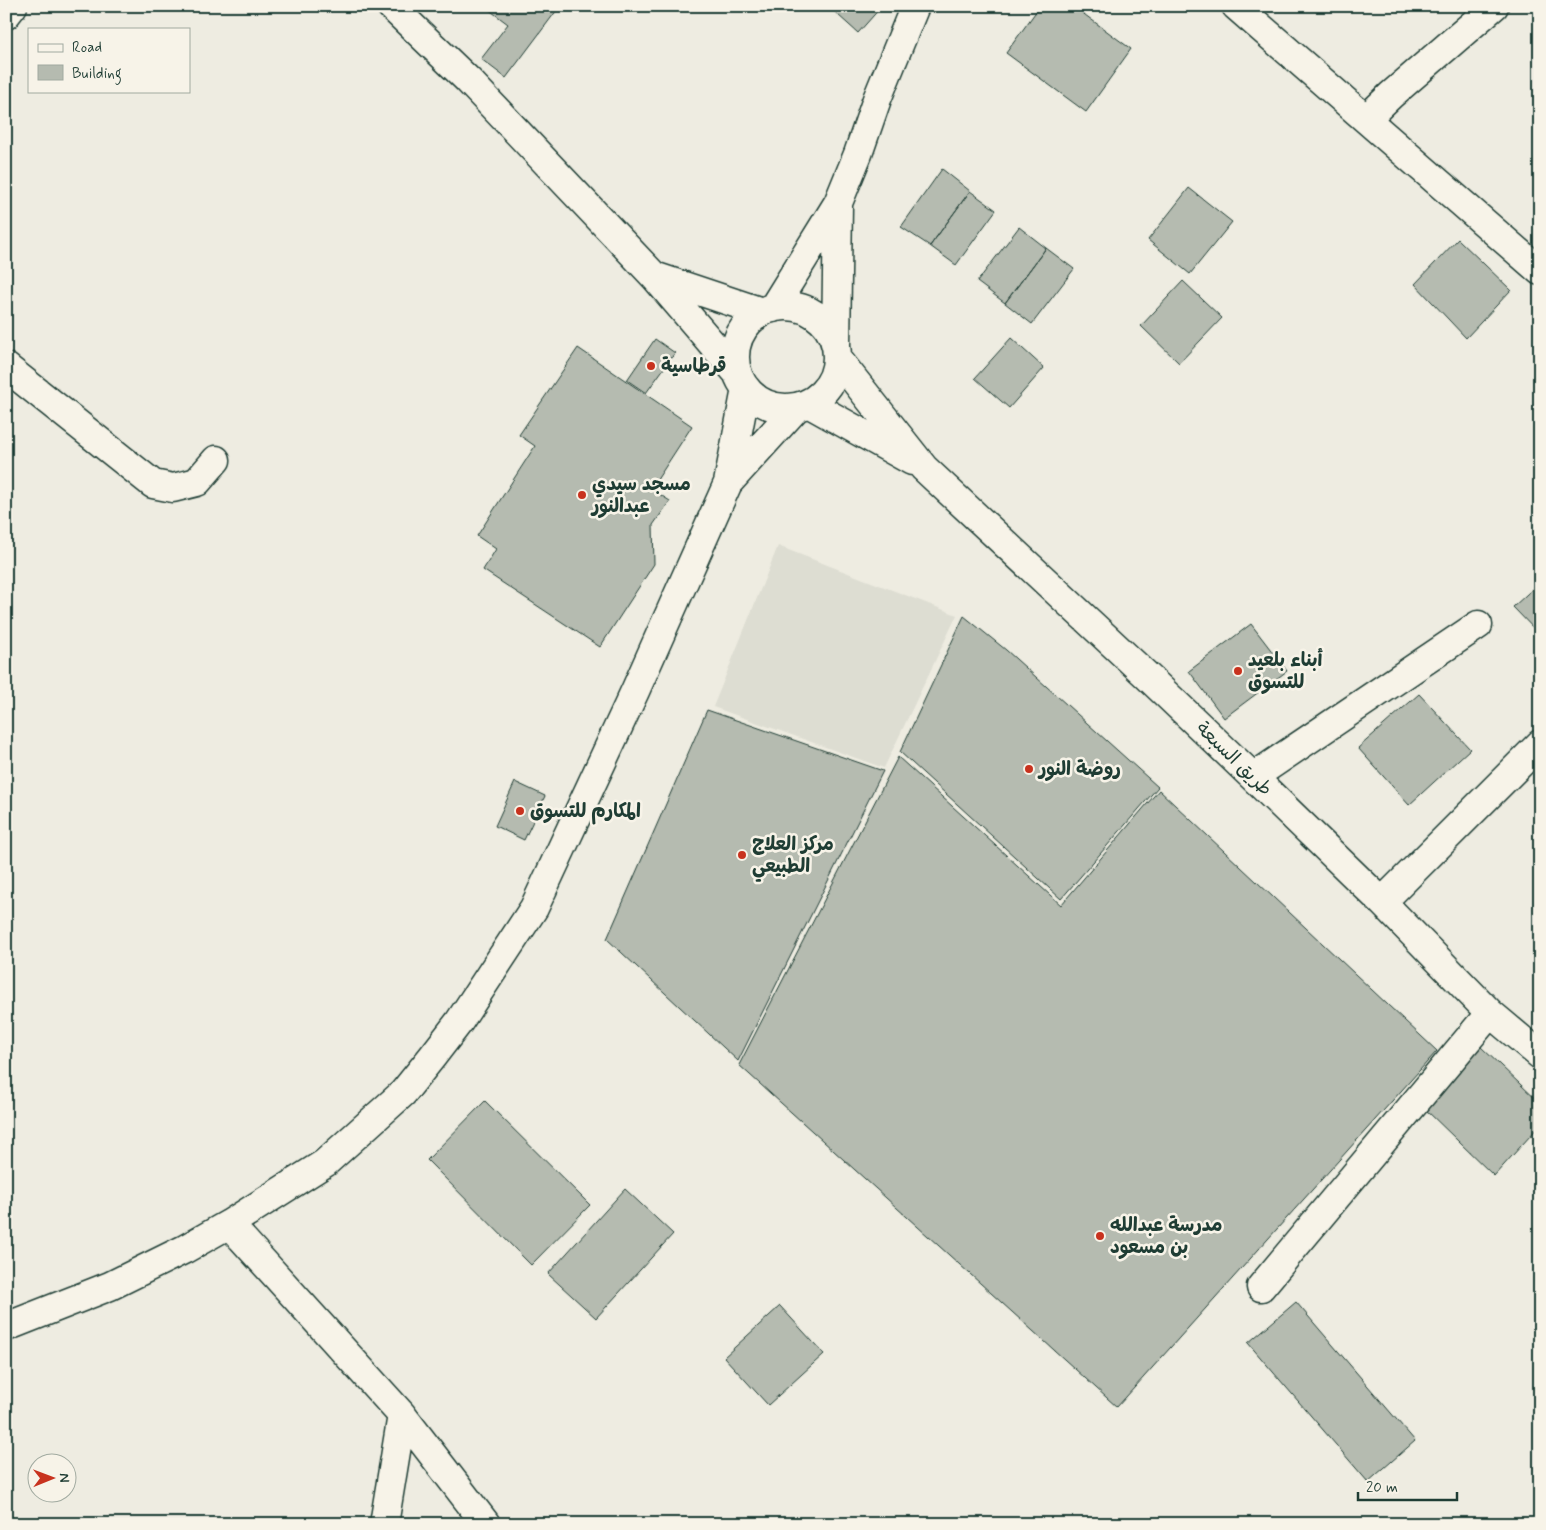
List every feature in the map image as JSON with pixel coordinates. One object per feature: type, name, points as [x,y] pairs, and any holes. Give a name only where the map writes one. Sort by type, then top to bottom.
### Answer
[{"type":"street","points":[[6,15],[13,6]]},
{"type":"street","points":[[391,6],[468,80],[654,276],[756,399],[769,406],[783,408],[803,405],[924,468]]},
{"type":"street","points":[[767,310],[838,203],[858,154],[876,99],[915,6]]},
{"type":"street","points":[[1236,6],[1540,271]]},
{"type":"street","points":[[1366,119],[1494,6]]},
{"type":"street","points":[[728,482],[803,405],[820,396],[829,385],[835,372],[838,203]]},
{"type":"street","points":[[654,276],[767,310]]},
{"type":"street","points":[[6,1326],[110,1286],[185,1248],[229,1224],[325,1163],[403,1093],[459,1022],[534,908],[639,682],[728,482],[742,382],[735,360],[736,346],[741,332],[750,320],[767,310],[789,306],[805,310],[819,318],[830,331],[836,352],[924,468]]},
{"type":"street","points":[[6,367],[154,484],[173,488],[197,482],[216,460]]},
{"type":"street","name":"طريق السبعة","points":[[924,468],[1146,674],[1253,777],[1382,902],[1490,1013],[1540,1055]]},
{"type":"street","points":[[1253,777],[1478,625]]},
{"type":"street","points":[[1382,902],[1540,744]]},
{"type":"street","points":[[1261,1287],[1490,1013]]},
{"type":"street","points":[[229,1224],[402,1415],[486,1524]]},
{"type":"street","points":[[384,1524],[402,1415]]},
{"type":"shaded area","points":[[778,546],[957,615],[884,768],[713,707]]},
{"type":"building","points":[[484,6],[560,6],[506,78],[481,59],[508,24]]},
{"type":"building","points":[[828,6],[882,6],[858,33]]},
{"type":"building","points":[[1040,6],[1073,6],[1131,49],[1086,112],[1006,53]]},
{"type":"building","points":[[942,169],[970,191],[930,246],[901,227]]},
{"type":"building","points":[[1189,188],[1232,222],[1190,274],[1148,240]]},
{"type":"building","points":[[970,191],[996,210],[956,265],[930,246]]},
{"type":"building","points":[[1019,227],[1046,248],[1005,303],[977,282]]},
{"type":"building","points":[[1458,239],[1511,290],[1466,338],[1415,284]]},
{"type":"building","points":[[1046,248],[1074,269],[1032,324],[1005,303]]},
{"type":"building","points":[[1183,281],[1222,318],[1179,363],[1141,326]]},
{"type":"building","points":[[1011,338],[1044,368],[1009,408],[975,378]]},
{"type":"building","name":"قرطاسية","points":[[655,339],[675,353],[646,393],[627,380]]},
{"type":"building","name":"مسجد سيدي عبدالنور","points":[[578,348],[692,426],[651,489],[670,501],[653,525],[654,564],[600,647],[483,570],[496,549],[477,536],[535,446],[519,435]]},
{"type":"building","points":[[1540,582],[1540,635],[1513,607]]},
{"type":"building","name":"روضة النور","points":[[964,616],[1006,650],[1158,787],[1061,899],[900,752]]},
{"type":"building","name":"أبناء بلعيد للتسوق","points":[[1251,624],[1287,671],[1224,718],[1189,671]]},
{"type":"building","points":[[1419,694],[1470,749],[1409,805],[1358,748]]},
{"type":"building","name":"مركز العلاج الطبيعي","points":[[707,710],[883,771],[738,1061],[607,939]]},
{"type":"building","name":"مدرسة عبدالله بن مسعود","points":[[898,757],[1061,905],[1159,790],[1437,1051],[1117,1407],[739,1065]]},
{"type":"building","name":"المكارم للتسوق","points":[[515,782],[545,796],[524,840],[495,826]]},
{"type":"building","points":[[1481,1047],[1540,1103],[1540,1125],[1494,1176],[1423,1107]]},
{"type":"building","points":[[485,1101],[590,1205],[531,1265],[427,1160]]},
{"type":"building","points":[[625,1189],[673,1234],[596,1318],[548,1274]]},
{"type":"building","points":[[1296,1302],[1415,1441],[1368,1482],[1248,1343]]},
{"type":"building","points":[[780,1306],[824,1354],[768,1405],[724,1357]]},
{"type":"place","name":"قرطاسية","points":[[651,366]]},
{"type":"place","name":"مسجد سيدي عبدالنور","points":[[582,495]]},
{"type":"place","name":"أبناء بلعيد للتسوق","points":[[1238,671]]},
{"type":"place","name":"روضة النور","points":[[1029,769]]},
{"type":"place","name":"المكارم للتسوق","points":[[520,811]]},
{"type":"place","name":"مركز العلاج الطبيعي","points":[[742,855]]},
{"type":"place","name":"مدرسة عبدالله بن مسعود","points":[[1100,1236]]}]
